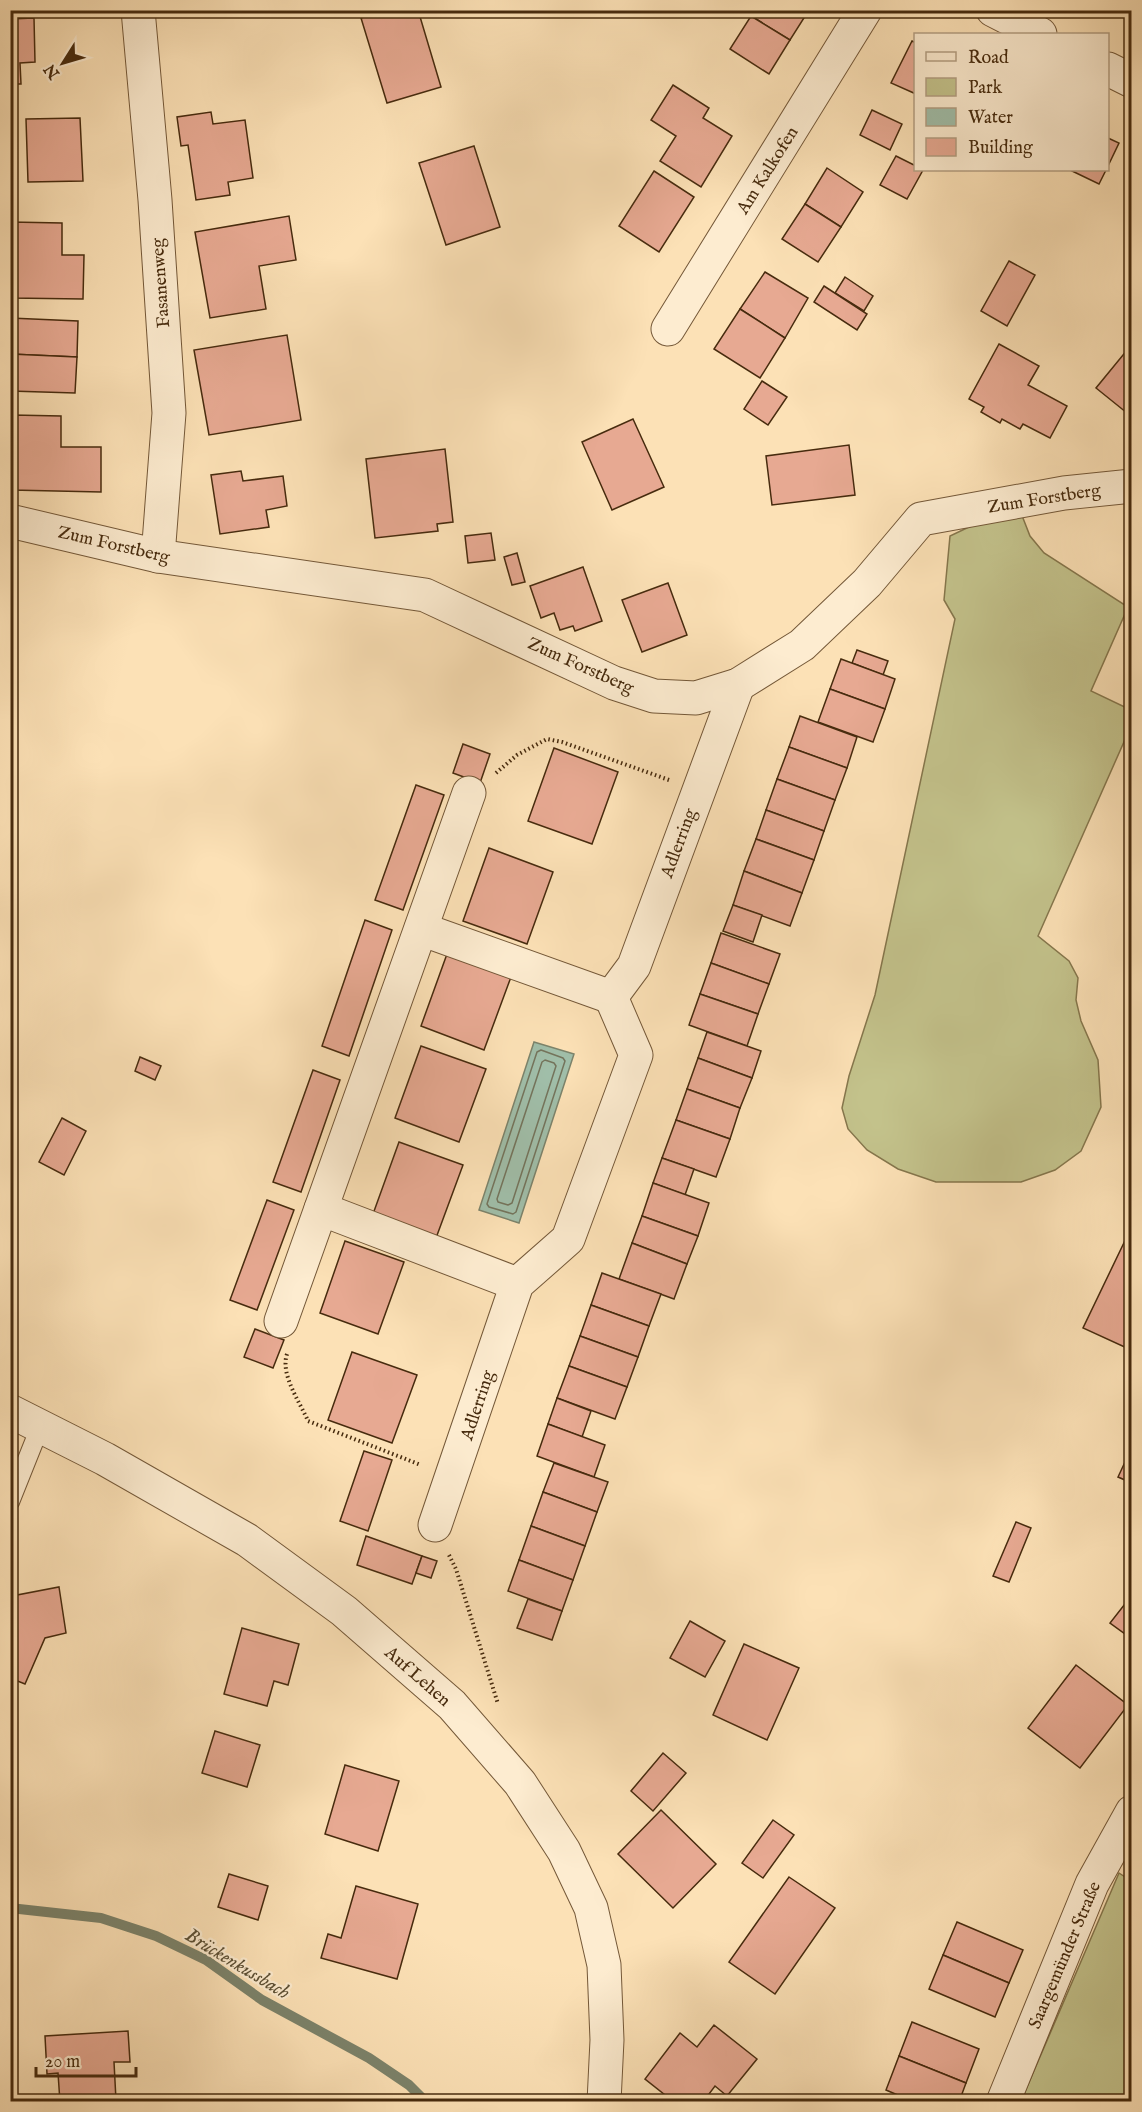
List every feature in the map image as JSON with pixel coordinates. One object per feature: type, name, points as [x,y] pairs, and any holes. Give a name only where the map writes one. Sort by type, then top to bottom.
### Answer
[{"type":"street","name":"Fasanenweg","points":[[138,10],[155,200],[169,412],[158,556]]},
{"type":"street","name":"Am Kalkofen","points":[[668,329],[865,10]]},
{"type":"street","points":[[993,10],[1038,33]]},
{"type":"street","points":[[1109,70],[1131,81]]},
{"type":"street","name":"Zum Forstberg","points":[[10,521],[158,556],[425,595],[614,683],[654,696],[696,698],[738,684],[802,645],[867,583],[921,519],[1064,493],[1131,486]]},
{"type":"street","name":"Adlerring","points":[[435,1525],[517,1284],[568,1239],[636,1055],[611,997],[634,966],[738,684]]},
{"type":"street","points":[[281,1321],[469,793]]},
{"type":"street","points":[[421,929],[611,997]]},
{"type":"street","points":[[321,1209],[517,1284]]},
{"type":"street","name":"Auf Lehen","points":[[10,1411],[105,1459],[247,1540],[344,1611],[452,1705],[520,1783],[564,1851],[591,1908],[604,1965],[607,2040],[604,2102]]},
{"type":"street","name":"Saargemünder Straße","points":[[1003,2102],[1092,1884],[1131,1812]]},
{"type":"lane","points":[[10,1502],[40,1427]]},
{"type":"path","points":[[469,793],[486,787],[499,769],[517,755],[547,739],[562,742],[698,791]]},
{"type":"path","points":[[281,1321],[293,1337],[285,1361],[287,1375],[308,1421],[452,1477]]},
{"type":"path","points":[[435,1525],[456,1569],[498,1705]]},
{"type":"green space","points":[[1021,513],[1030,536],[1044,553],[1128,607],[1091,691],[1131,710],[1131,726],[1038,936],[1069,961],[1078,978],[1076,1000],[1081,1021],[1098,1060],[1101,1107],[1081,1151],[1055,1170],[1021,1182],[936,1182],[898,1169],[867,1150],[848,1129],[842,1108],[849,1076],[875,995],[955,619],[944,600],[950,536],[971,526]]},
{"type":"green space","points":[[1119,1873],[1131,1881],[1131,2101],[1021,2101]]},
{"type":"water","points":[[534,1042],[574,1054],[519,1223],[479,1210]]},
{"type":"building","points":[[386,10],[418,10],[441,87],[387,103],[361,18]]},
{"type":"building","points":[[755,10],[809,10],[790,40],[751,16]]},
{"type":"building","points":[[751,16],[790,40],[769,74],[730,49]]},
{"type":"building","points":[[34,18],[35,62],[20,63],[21,84],[10,84],[10,19]]},
{"type":"building","points":[[912,41],[914,42],[914,93],[891,83]]},
{"type":"building","points":[[673,85],[709,108],[703,118],[732,136],[701,187],[660,161],[676,136],[651,120]]},
{"type":"building","points":[[872,110],[902,124],[890,150],[860,135]]},
{"type":"building","points":[[211,112],[213,124],[245,120],[253,178],[228,182],[230,195],[196,200],[188,145],[181,146],[177,117]]},
{"type":"building","points":[[80,118],[83,181],[28,182],[26,119]]},
{"type":"building","points":[[1109,138],[1119,143],[1109,164]]},
{"type":"building","points":[[474,146],[500,227],[446,245],[419,163]]},
{"type":"building","points":[[896,156],[914,165],[914,171],[922,171],[907,199],[880,185]]},
{"type":"building","points":[[827,168],[863,192],[841,227],[805,204]]},
{"type":"building","points":[[654,171],[694,197],[659,252],[619,226]]},
{"type":"building","points":[[1072,171],[1106,171],[1099,184]]},
{"type":"building","points":[[805,204],[841,227],[818,262],[782,239]]},
{"type":"building","points":[[289,216],[296,260],[259,266],[266,309],[210,318],[195,232]]},
{"type":"building","points":[[10,222],[62,223],[62,255],[84,255],[83,299],[10,298]]},
{"type":"building","points":[[1009,261],[1035,275],[1007,326],[981,311]]},
{"type":"building","points":[[765,272],[808,298],[785,338],[740,309]]},
{"type":"building","points":[[845,277],[873,296],[864,311],[835,293]]},
{"type":"building","points":[[824,286],[867,314],[857,330],[814,302]]},
{"type":"building","points":[[740,309],[785,338],[760,378],[714,349]]},
{"type":"building","points":[[10,318],[78,321],[77,357],[10,354]]},
{"type":"building","points":[[287,335],[301,420],[209,435],[194,350]]},
{"type":"building","points":[[999,344],[1039,366],[1028,385],[1067,406],[1050,438],[1023,424],[1020,429],[1002,419],[1000,423],[981,412],[984,407],[969,399]]},
{"type":"building","points":[[1132,344],[1132,417],[1096,388]]},
{"type":"building","points":[[10,354],[77,357],[75,393],[10,391]]},
{"type":"building","points":[[762,381],[787,397],[768,425],[744,409]]},
{"type":"building","points":[[12,415],[61,416],[61,447],[101,447],[101,492],[11,490]]},
{"type":"building","points":[[633,419],[664,487],[612,510],[582,442]]},
{"type":"building","points":[[849,445],[855,495],[772,505],[766,456]]},
{"type":"building","points":[[445,449],[453,522],[437,524],[438,531],[375,538],[366,459]]},
{"type":"building","points":[[241,471],[243,481],[283,476],[287,506],[266,510],[269,527],[220,534],[211,475]]},
{"type":"building","points":[[491,533],[495,560],[468,563],[465,536]]},
{"type":"building","points":[[517,553],[525,582],[512,585],[504,557]]},
{"type":"building","points":[[583,567],[602,621],[575,631],[573,626],[560,630],[554,613],[541,618],[530,586]]},
{"type":"building","points":[[668,583],[687,635],[642,652],[622,600]]},
{"type":"building","points":[[857,650],[888,661],[883,675],[852,663]]},
{"type":"building","points":[[841,659],[895,679],[885,709],[830,689]]},
{"type":"building","points":[[830,689],[885,709],[873,742],[818,722]]},
{"type":"building","points":[[800,716],[857,737],[847,768],[789,747]]},
{"type":"building","points":[[463,744],[490,754],[480,783],[453,773]]},
{"type":"building","points":[[789,747],[847,768],[835,800],[777,779]]},
{"type":"building","points":[[554,748],[618,772],[592,844],[528,821]]},
{"type":"building","points":[[777,779],[835,800],[824,831],[766,810]]},
{"type":"building","points":[[416,785],[444,795],[403,910],[375,900]]},
{"type":"building","points":[[766,810],[824,831],[814,860],[756,839]]},
{"type":"building","points":[[756,839],[814,860],[802,893],[744,871]]},
{"type":"building","points":[[489,848],[553,872],[527,944],[463,921]]},
{"type":"building","points":[[744,871],[802,893],[790,926],[733,905]]},
{"type":"building","points":[[733,905],[762,915],[753,942],[723,931]]},
{"type":"building","points":[[365,920],[392,930],[349,1056],[322,1046]]},
{"type":"building","points":[[721,933],[780,954],[769,984],[711,963]]},
{"type":"building","points":[[447,954],[511,977],[484,1050],[421,1026]]},
{"type":"building","points":[[711,963],[769,984],[758,1014],[700,994]]},
{"type":"building","points":[[700,994],[758,1014],[747,1046],[689,1025]]},
{"type":"building","points":[[707,1032],[761,1051],[752,1078],[698,1058]]},
{"type":"building","points":[[421,1046],[486,1069],[459,1142],[395,1118]]},
{"type":"building","points":[[140,1057],[161,1066],[155,1080],[135,1071]]},
{"type":"building","points":[[698,1058],[752,1078],[740,1108],[687,1089]]},
{"type":"building","points":[[313,1070],[340,1080],[301,1192],[273,1182]]},
{"type":"building","points":[[687,1089],[740,1108],[730,1139],[676,1120]]},
{"type":"building","points":[[62,1118],[86,1131],[64,1175],[39,1162]]},
{"type":"building","points":[[676,1120],[730,1139],[716,1177],[662,1158]]},
{"type":"building","points":[[399,1142],[463,1165],[436,1238],[373,1214]]},
{"type":"building","points":[[662,1158],[694,1169],[685,1195],[653,1183]]},
{"type":"building","points":[[653,1183],[709,1203],[698,1236],[642,1216]]},
{"type":"building","points":[[267,1200],[294,1210],[257,1310],[230,1300]]},
{"type":"building","points":[[642,1216],[698,1236],[687,1264],[632,1243]]},
{"type":"building","points":[[1132,1226],[1132,1344],[1129,1349],[1083,1328]]},
{"type":"building","points":[[345,1241],[404,1262],[378,1334],[320,1313]]},
{"type":"building","points":[[632,1243],[687,1264],[674,1299],[619,1279]]},
{"type":"building","points":[[602,1273],[661,1294],[649,1326],[591,1305]]},
{"type":"building","points":[[591,1305],[649,1326],[638,1357],[580,1336]]},
{"type":"building","points":[[255,1329],[284,1340],[273,1368],[244,1357]]},
{"type":"building","points":[[580,1336],[638,1357],[627,1387],[569,1366]]},
{"type":"building","points":[[352,1352],[417,1375],[392,1443],[328,1420]]},
{"type":"building","points":[[569,1366],[627,1387],[615,1419],[557,1398]]},
{"type":"building","points":[[557,1398],[591,1411],[582,1437],[548,1424]]},
{"type":"building","points":[[548,1424],[605,1445],[594,1477],[537,1456]]},
{"type":"building","points":[[1132,1447],[1132,1483],[1118,1477]]},
{"type":"building","points":[[364,1451],[392,1460],[368,1531],[340,1521]]},
{"type":"building","points":[[554,1463],[608,1482],[597,1512],[543,1492]]},
{"type":"building","points":[[543,1492],[597,1512],[585,1546],[531,1526]]},
{"type":"building","points":[[1016,1522],[1031,1528],[1009,1582],[993,1576]]},
{"type":"building","points":[[531,1526],[585,1546],[573,1580],[519,1560]]},
{"type":"building","points":[[366,1536],[422,1556],[412,1584],[357,1565]]},
{"type":"building","points":[[422,1556],[437,1561],[431,1578],[416,1573]]},
{"type":"building","points":[[519,1560],[573,1580],[562,1611],[508,1591]]},
{"type":"building","points":[[59,1587],[66,1633],[45,1638],[25,1684],[10,1678],[10,1601],[12,1596]]},
{"type":"building","points":[[1132,1595],[1132,1639],[1110,1623]]},
{"type":"building","points":[[528,1599],[562,1611],[552,1640],[517,1628]]},
{"type":"building","points":[[690,1621],[725,1641],[705,1677],[670,1658]]},
{"type":"building","points":[[242,1628],[299,1644],[288,1685],[274,1681],[267,1706],[224,1694]]},
{"type":"building","points":[[744,1644],[799,1668],[767,1740],[713,1715]]},
{"type":"building","points":[[1076,1665],[1128,1705],[1080,1768],[1028,1728]]},
{"type":"building","points":[[215,1731],[260,1745],[247,1787],[202,1773]]},
{"type":"building","points":[[663,1753],[686,1773],[653,1811],[631,1791]]},
{"type":"building","points":[[345,1765],[399,1781],[378,1851],[325,1834]]},
{"type":"building","points":[[661,1810],[716,1864],[673,1908],[618,1854]]},
{"type":"building","points":[[773,1820],[794,1835],[763,1878],[742,1863]]},
{"type":"building","points":[[229,1874],[268,1886],[258,1920],[218,1907]]},
{"type":"building","points":[[789,1877],[835,1908],[775,1994],[729,1962]]},
{"type":"building","points":[[356,1886],[418,1904],[397,1979],[321,1958],[328,1934],[341,1938]]},
{"type":"building","points":[[957,1922],[1023,1950],[1009,1983],[943,1955]]},
{"type":"building","points":[[943,1955],[1009,1983],[995,2017],[929,1989]]},
{"type":"building","points":[[912,2022],[979,2049],[966,2083],[899,2056]]},
{"type":"building","points":[[714,2025],[757,2059],[727,2096],[715,2086],[703,2102],[674,2102],[645,2079],[680,2033],[697,2047]]},
{"type":"building","points":[[128,2031],[130,2062],[114,2062],[116,2100],[60,2102],[58,2073],[47,2074],[45,2036]]},
{"type":"building","points":[[899,2056],[966,2083],[959,2102],[914,2102],[886,2090]]},
{"type":"waterway","name":"Brückenkussbach","points":[[10,1908],[101,1918],[156,1936],[206,1960],[262,2000],[369,2058],[409,2085],[426,2102]]}]
